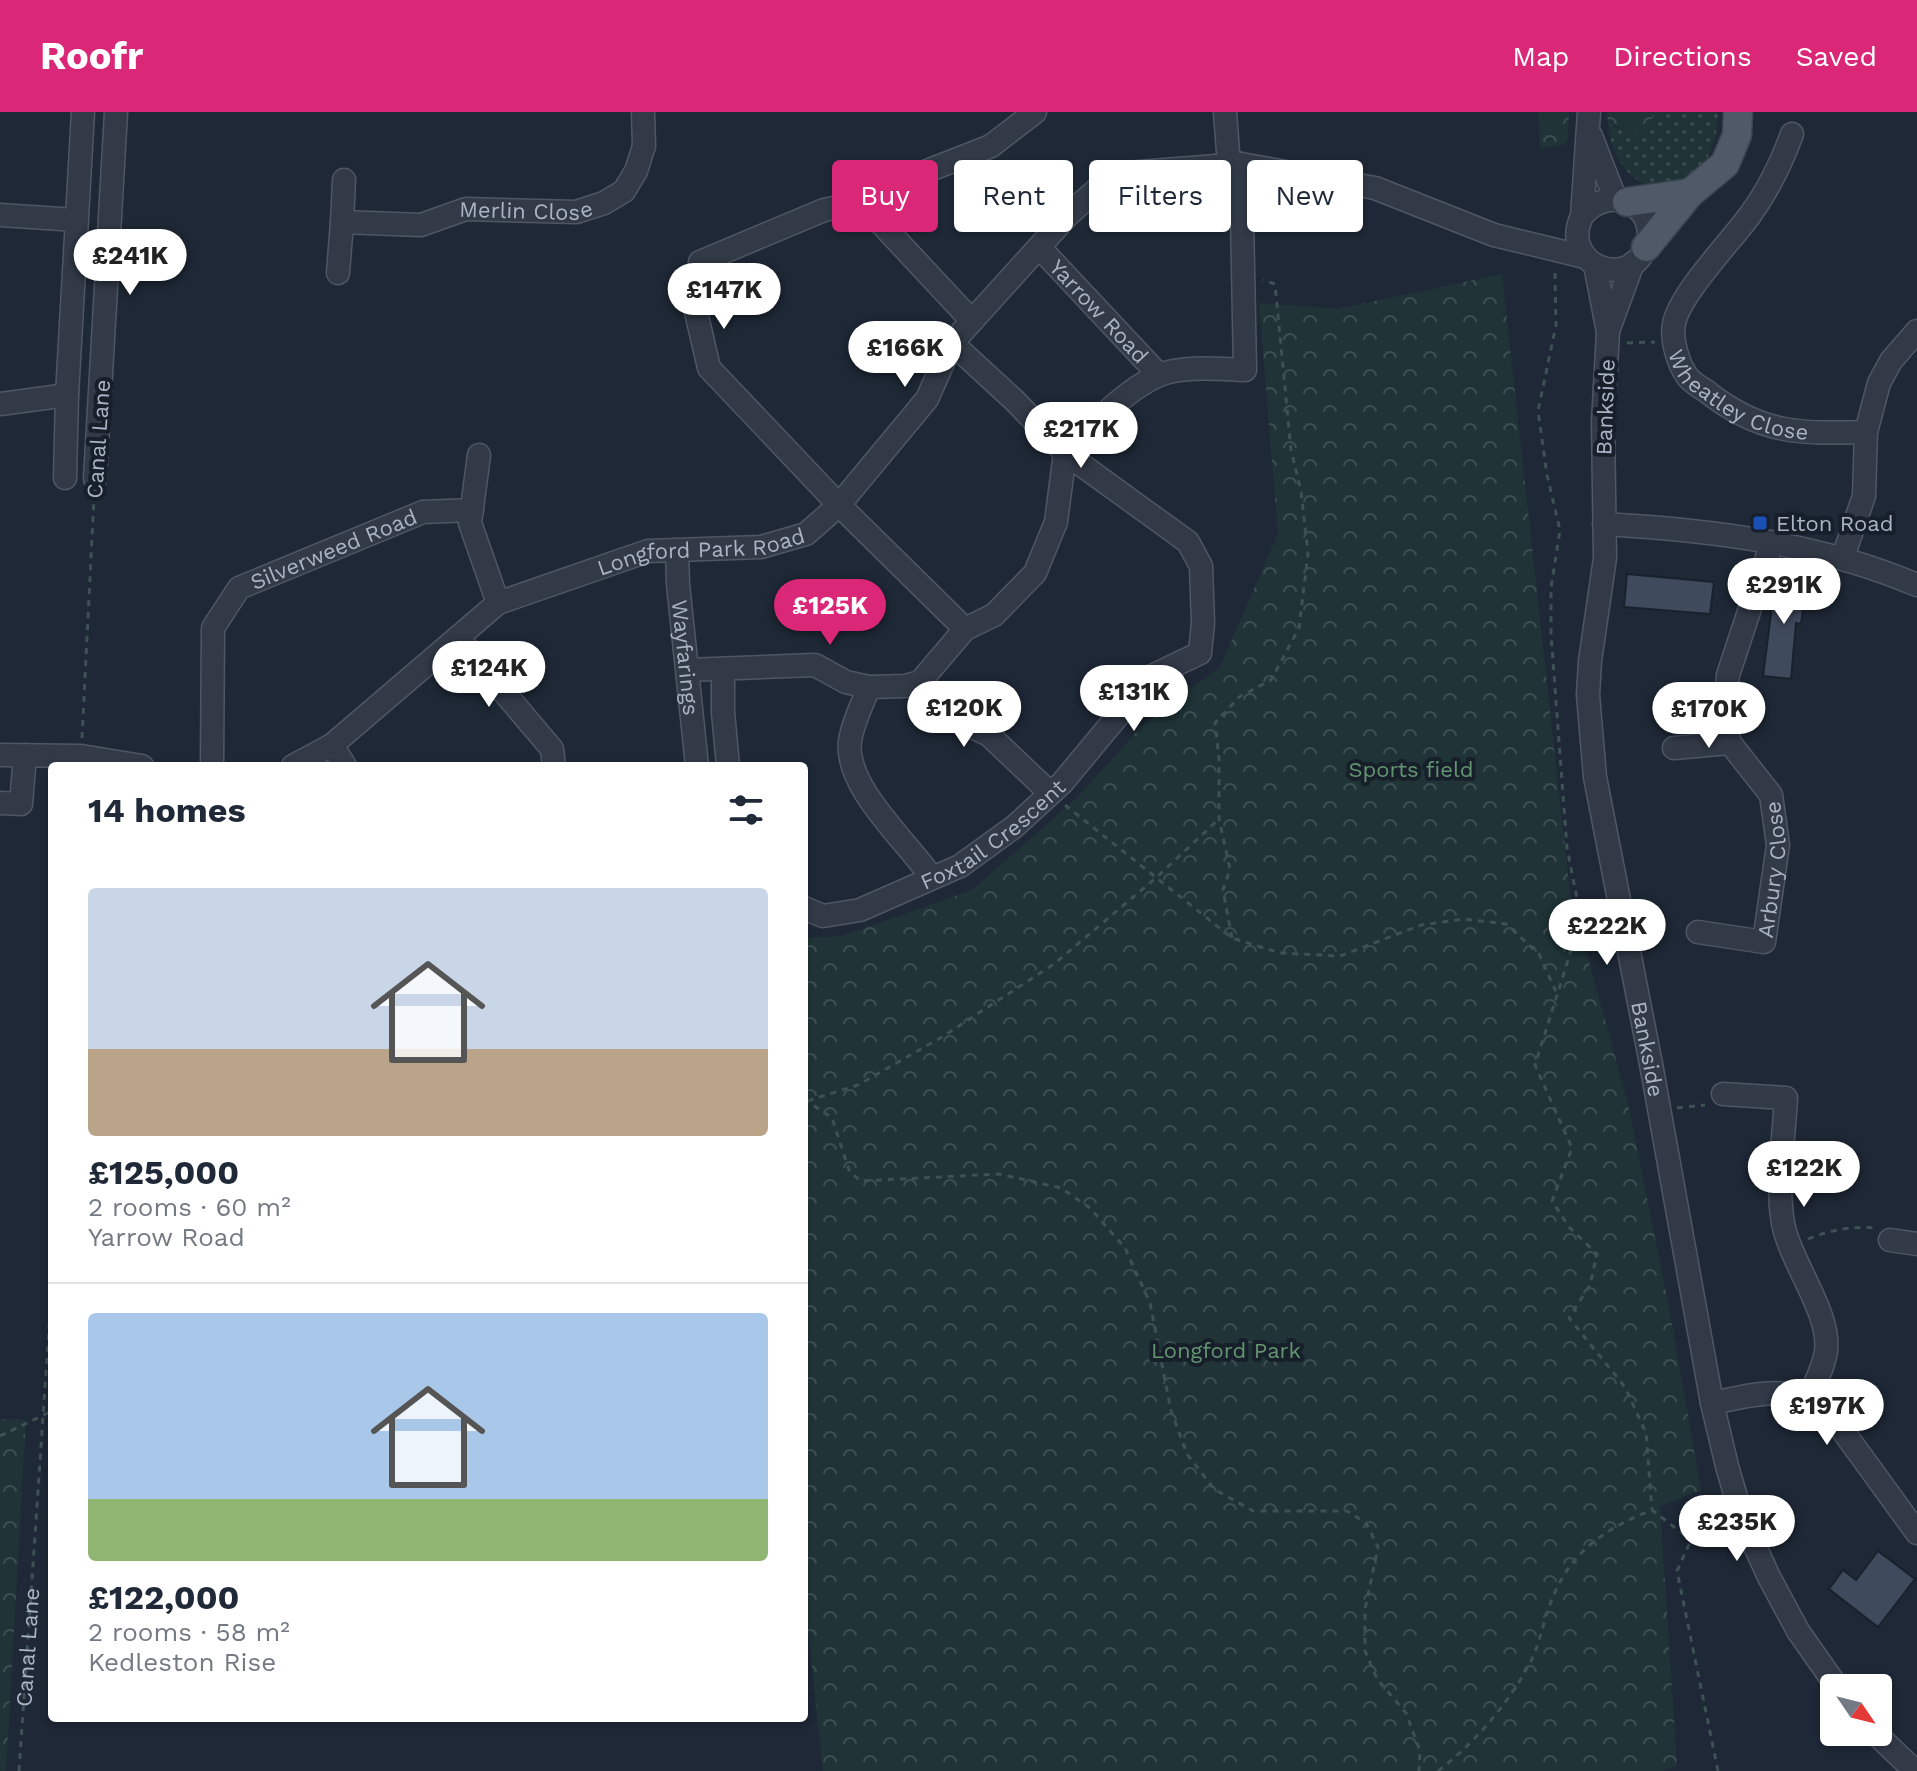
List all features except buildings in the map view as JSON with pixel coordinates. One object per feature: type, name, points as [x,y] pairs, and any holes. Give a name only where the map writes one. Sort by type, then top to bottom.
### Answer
[{"type":"main road","points":[[1639,255],[1690,193],[1725,164],[1737,135],[1738,112]]},
{"type":"main road","points":[[1621,200],[1690,193]]},
{"type":"street","points":[[65,478],[83,112]]},
{"type":"street","name":"Canal Lane","points":[[95,479],[116,112]]},
{"type":"street","name":"Merlin Close","points":[[342,222],[421,225],[466,209],[576,212],[604,203],[624,191],[636,171],[644,146],[643,112]]},
{"type":"street","points":[[938,167],[991,146],[1035,112]]},
{"type":"street","points":[[1225,112],[1235,164]]},
{"type":"street","points":[[1589,121],[1621,200]]},
{"type":"street","points":[[1580,222],[1596,202],[1621,200],[1636,207],[1647,226],[1639,255],[1614,270],[1590,261],[1577,239],[1589,121]]},
{"type":"street","name":"Wheatley Close","points":[[1792,134],[1769,187],[1690,291],[1674,323],[1676,351],[1687,377],[1755,423],[1809,434],[1866,432]]},
{"type":"street","name":"Longford Park Road","points":[[300,762],[332,745],[498,603],[648,551],[761,547],[806,534],[839,505],[927,399],[952,343],[1067,216],[1114,174],[1235,164],[1375,188],[1494,235],[1590,261]]},
{"type":"street","name":"Yarrow Road","points":[[1065,453],[1121,399],[1159,375],[1198,369],[1245,370],[1235,164]]},
{"type":"street","points":[[338,273],[344,180]]},
{"type":"street","points":[[832,208],[700,262],[696,312],[709,368],[839,505],[965,629]]},
{"type":"street","points":[[0,215],[76,220]]},
{"type":"street","name":"Longford Park Road","points":[[1523,241],[1580,222]]},
{"type":"street","points":[[889,232],[972,321]]},
{"type":"street","name":"Yarrow Road","points":[[1039,247],[1159,375]]},
{"type":"street","name":"Bankside","points":[[1608,338],[1639,255]]},
{"type":"street","name":"Bankside","points":[[1590,261],[1608,338],[1603,422],[1604,569],[1588,695],[1595,777],[1712,1403],[1742,1518],[1798,1631],[1828,1674]]},
{"type":"street","points":[[1843,557],[1864,496],[1866,432],[1879,383],[1891,361],[1917,331]]},
{"type":"street","points":[[688,670],[815,665],[846,682],[869,687],[905,686],[920,682],[965,629],[994,615],[1035,573],[1056,522],[1065,453],[952,343]]},
{"type":"street","points":[[0,404],[67,395]]},
{"type":"street","name":"Foxtail Crescent","points":[[808,910],[823,916],[860,910],[960,866],[1003,835],[1062,783],[1150,677],[1200,653],[1203,623],[1201,566],[1188,542],[1065,453]]},
{"type":"street","points":[[479,455],[470,523],[498,603]]},
{"type":"street","name":"Silverweed Road","points":[[212,762],[213,628],[239,588],[423,512],[472,510]]},
{"type":"street","points":[[1604,524],[1658,527],[1772,542],[1843,557],[1917,585]]},
{"type":"street","points":[[1674,748],[1730,743],[1724,719],[1728,675],[1772,542]]},
{"type":"street","name":"Wayfarings","points":[[677,550],[697,762]]},
{"type":"street","points":[[458,638],[552,749],[554,762]]},
{"type":"street","points":[[723,669],[728,762]]},
{"type":"street","points":[[920,682],[930,707],[989,735],[1050,793]]},
{"type":"street","points":[[869,687],[849,744],[859,781],[883,819],[916,854],[932,878]]},
{"type":"street","name":"Arbury Close","points":[[1698,932],[1764,942],[1778,845],[1771,795],[1730,743]]},
{"type":"street","points":[[332,745],[343,762]]},
{"type":"street","points":[[0,755],[81,756],[118,762]]},
{"type":"street","points":[[0,803],[21,804],[25,755]]},
{"type":"street","points":[[1723,1094],[1786,1098],[1780,1203],[1790,1246],[1818,1310],[1826,1338],[1826,1351],[1809,1398]]},
{"type":"street","points":[[1890,1240],[1917,1244]]},
{"type":"street","points":[[1712,1403],[1766,1392],[1788,1392],[1809,1398],[1827,1409],[1917,1533]]},
{"type":"street","points":[[1889,1746],[1915,1771]]},
{"type":"path","points":[[1555,273],[1556,325],[1538,411],[1547,475],[1560,530],[1551,588],[1551,634],[1567,848],[1581,919],[1535,1065],[1572,1148],[1552,1201],[1569,1227],[1597,1254],[1590,1285],[1569,1318],[1625,1387],[1646,1433],[1652,1510],[1691,1540]]},
{"type":"path","points":[[1232,938],[1223,890],[1230,869],[1219,819],[1219,758],[1215,723],[1239,697],[1271,680],[1299,628],[1308,554],[1301,491],[1291,450],[1275,284],[1254,277]]},
{"type":"path","points":[[1608,338],[1675,342]]},
{"type":"path","name":"Canal Lane","points":[[81,756],[95,479]]},
{"type":"path","points":[[1050,793],[1232,938],[1280,953],[1340,956],[1421,925],[1464,919],[1506,924],[1539,954],[1558,996]]},
{"type":"path","points":[[808,1101],[858,1085],[942,1037],[1054,964],[1157,877],[1219,819]]},
{"type":"path","points":[[1659,1110],[1718,1104],[1723,1094]]},
{"type":"path","points":[[808,1104],[832,1118],[849,1170],[860,1181],[999,1174],[1061,1188],[1090,1208],[1125,1248],[1144,1289],[1171,1411],[1187,1454],[1214,1489],[1253,1511],[1347,1511],[1366,1523],[1378,1547],[1365,1609],[1365,1651],[1377,1679],[1406,1713],[1420,1751],[1419,1771]]},
{"type":"path","points":[[1790,1246],[1820,1234],[1860,1227],[1886,1229],[1890,1240]]},
{"type":"path","name":"Canal Lane","points":[[19,1771],[48,1342]]},
{"type":"path","points":[[0,1436],[48,1413]]},
{"type":"path","points":[[1438,1771],[1495,1716],[1532,1659],[1556,1588],[1586,1546],[1618,1523],[1652,1510]]},
{"type":"path","points":[[1718,1771],[1677,1571],[1691,1540],[1742,1518]]},
{"type":"green space","points":[[1538,112],[1569,112],[1568,139],[1564,145],[1540,148]]},
{"type":"green space","points":[[1607,112],[1654,112],[1651,121],[1638,134],[1608,123]]},
{"type":"green space","points":[[1654,112],[1718,112],[1713,143],[1702,167],[1685,181],[1666,187],[1646,185],[1629,173],[1615,153],[1608,123],[1621,130],[1651,121]]},
{"type":"green space","name":"Longford Park","points":[[1502,274],[1570,893],[1628,1103],[1669,1307],[1701,1490],[1660,1506],[1677,1766],[1662,1771],[823,1771],[808,1631],[808,938],[842,936],[972,890],[1077,798],[1142,726],[1219,669],[1278,534],[1259,303],[1338,309]]},
{"type":"green space","points":[[0,1419],[26,1420],[6,1771],[0,1771]]},
{"type":"place","name":"Elton Road","points":[[1760,523]]},
{"type":"park label","name":"Sports field","points":[[1411,769]]}]
